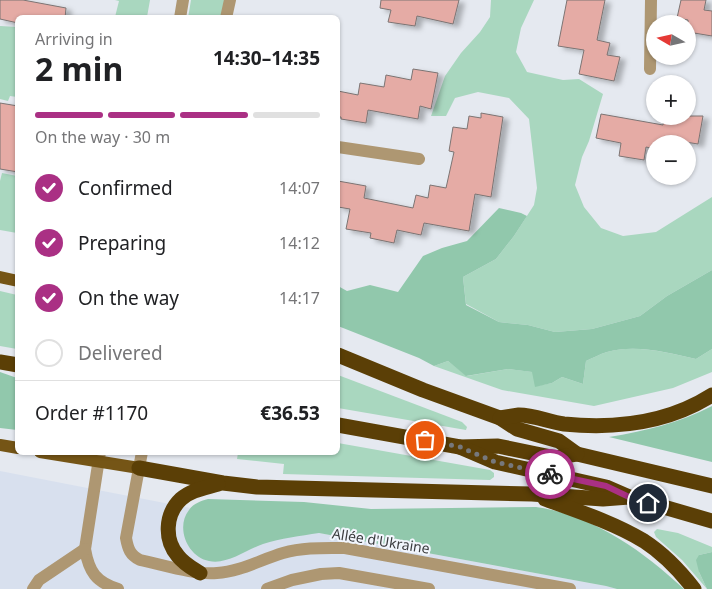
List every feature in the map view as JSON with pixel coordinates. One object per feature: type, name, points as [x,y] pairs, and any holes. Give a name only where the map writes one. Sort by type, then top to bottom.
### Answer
[{"type":"highway","points":[[340,356],[423,390],[500,418],[517,429],[559,441],[577,454],[712,486]]},
{"type":"highway","points":[[0,362],[15,365]]},
{"type":"highway","points":[[500,418],[520,415],[561,424],[628,425],[679,411],[712,395]]},
{"type":"highway","points":[[340,425],[460,447],[498,446],[556,458],[577,454]]},
{"type":"highway","points":[[460,447],[495,462],[606,486],[629,497],[712,521]]},
{"type":"highway","points":[[139,468],[223,483],[257,486],[532,494],[603,499],[629,497]]},
{"type":"highway","points":[[200,572],[177,556],[171,544],[168,530],[169,517],[182,498],[194,491],[223,483]]},
{"type":"highway","points":[[532,494],[577,510],[644,541],[665,557],[694,589]]},
{"type":"main road","points":[[0,278],[15,280]]},
{"type":"main road","points":[[0,445],[15,448]]},
{"type":"main road","points":[[76,455],[100,457],[139,468]]},
{"type":"street","points":[[180,15],[183,0]]},
{"type":"street","points":[[227,15],[230,0]]},
{"type":"street","points":[[650,69],[651,0]]},
{"type":"street","points":[[340,147],[419,159]]},
{"type":"street","points":[[139,468],[141,455]]},
{"type":"street","points":[[100,457],[85,549],[91,570],[102,587],[118,589]]},
{"type":"street","name":"Allée d'Ukraine","points":[[139,468],[126,538],[128,548],[133,556],[140,560],[215,574],[228,572],[299,549],[345,548],[570,589]]},
{"type":"street","points":[[33,589],[39,580],[85,549]]},
{"type":"street","points":[[267,589],[292,580],[321,574],[339,573],[429,589]]},
{"type":"shaded area","points":[[0,471],[319,533],[617,589],[0,589]]},
{"type":"green space","points":[[115,0],[150,0],[147,15],[116,15],[119,1]]},
{"type":"green space","points":[[191,0],[225,0],[222,15],[188,15]]},
{"type":"green space","points":[[491,0],[534,0],[521,28],[516,52],[527,72],[563,80],[579,79],[603,94],[589,141],[582,157],[575,185],[584,207],[601,228],[623,236],[656,232],[712,197],[712,270],[667,296],[640,316],[592,329],[555,332],[528,325],[499,322],[466,304],[463,277],[496,259],[534,205],[537,188],[529,119],[509,98],[478,92],[455,98],[446,116],[431,116],[445,76],[490,17]]},
{"type":"green space","points":[[0,26],[15,27],[15,97],[10,96],[8,101],[0,99]]},
{"type":"green space","points":[[2,173],[15,176],[15,233],[0,230],[0,181]]},
{"type":"green space","points":[[499,208],[527,216],[496,259],[463,277],[466,305],[499,322],[528,325],[555,332],[592,329],[640,316],[667,296],[712,270],[712,349],[696,359],[641,349],[607,352],[586,361],[583,384],[562,377],[552,383],[535,387],[532,372],[508,369],[466,376],[448,361],[434,366],[419,358],[340,327],[340,287],[347,291],[370,285],[398,292],[423,256],[467,241]]},
{"type":"green space","points":[[0,291],[15,295],[15,349],[0,346]]},
{"type":"green space","points":[[641,349],[696,359],[712,349],[712,372],[673,388],[594,406],[502,390],[434,366],[448,361],[467,376],[508,369],[533,372],[536,386],[552,383],[562,377],[583,384],[586,361],[607,352]]},
{"type":"green space","points":[[0,372],[15,377],[15,430],[0,428]]},
{"type":"green space","points":[[340,376],[462,422],[467,427],[466,430],[340,408]]},
{"type":"green space","points":[[712,406],[712,462],[609,437],[662,426]]},
{"type":"green space","points":[[340,443],[490,470],[494,473],[494,477],[490,480],[283,474],[284,464],[237,459],[238,455],[340,455]]},
{"type":"green space","points":[[208,499],[304,502],[371,509],[536,507],[557,511],[597,526],[652,561],[684,589],[617,589],[319,533],[277,540],[263,544],[230,559],[216,562],[209,561],[195,554],[190,548],[186,541],[183,525],[189,510],[198,503]]},
{"type":"green space","points":[[657,529],[678,533],[712,547],[712,552],[699,555],[699,572],[707,589],[682,560],[656,537],[654,532]]},
{"type":"green space","points":[[712,552],[712,589],[707,589],[696,560],[699,555]]},
{"type":"building","points":[[0,0],[23,0],[66,8],[65,15],[15,15],[15,22],[0,19]]},
{"type":"building","points":[[381,0],[459,0],[453,24],[417,16],[415,26],[388,22],[391,10],[380,8]]},
{"type":"building","points":[[567,0],[605,0],[597,40],[610,43],[607,55],[620,57],[614,81],[579,74],[584,50],[558,46]]},
{"type":"building","points":[[681,0],[706,0],[704,10],[712,11],[712,36],[696,33],[696,15],[678,15]]},
{"type":"building","points":[[413,69],[438,73],[431,109],[420,106],[418,119],[368,110],[366,123],[341,119],[340,91],[358,95],[360,83],[384,87],[386,75],[411,80]]},
{"type":"building","points":[[0,103],[15,106],[15,172],[0,169]]},
{"type":"building","points":[[481,113],[503,117],[491,197],[475,194],[469,231],[424,223],[421,235],[397,230],[394,243],[370,238],[371,233],[346,229],[350,209],[340,207],[340,181],[366,186],[364,198],[413,208],[416,195],[428,198],[430,185],[446,188],[454,152],[449,151],[453,127],[467,129],[469,116],[481,118]]},
{"type":"building","points":[[601,114],[646,122],[646,125],[696,125],[696,116],[703,116],[698,144],[696,144],[696,135],[646,135],[644,160],[619,156],[621,143],[596,138]]},
{"type":"way so far","points":[[425,440],[460,447],[495,462],[550,474]]},
{"type":"route","points":[[550,474],[606,486],[629,497],[648,503]]}]
